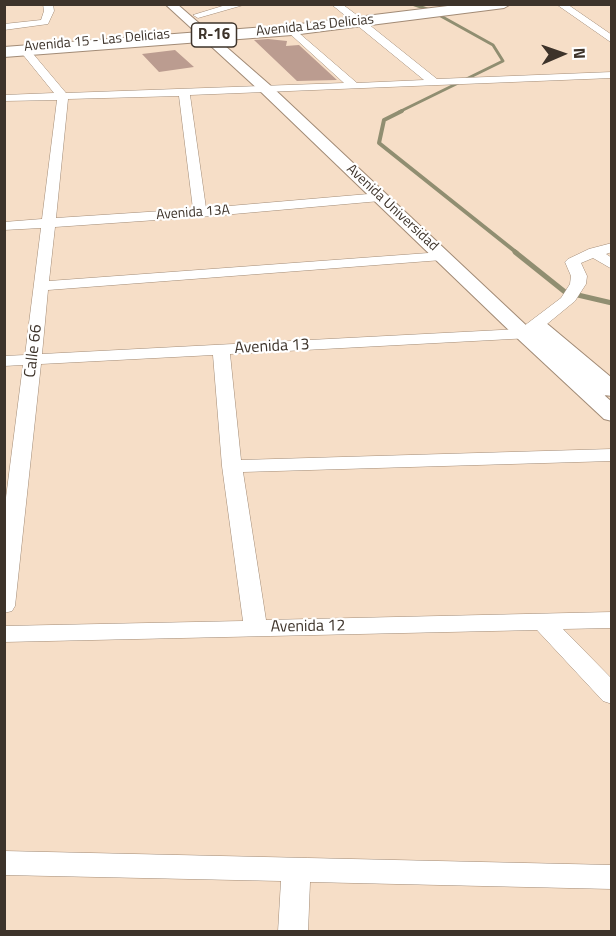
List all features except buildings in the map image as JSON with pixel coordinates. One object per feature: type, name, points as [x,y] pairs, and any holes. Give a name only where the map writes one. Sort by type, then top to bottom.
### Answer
[{"type":"main road","name":"R-16","points":[[443,9],[469,4]]},
{"type":"main road","name":"R-16","points":[[443,9],[504,4]]},
{"type":"main road","name":"Avenida Las Delicias","points":[[164,37],[200,41],[205,27],[292,30],[443,9]]},
{"type":"main road","name":"R-16","points":[[258,30],[357,20]]},
{"type":"main road","points":[[4,50],[25,51],[164,37],[182,26],[205,27]]},
{"type":"main road","points":[[238,48],[239,41],[258,30]]},
{"type":"main road","name":"Avenida 15 - Las Delicias","points":[[4,50],[164,37]]},
{"type":"street","points":[[4,27],[45,22],[49,10],[48,4]]},
{"type":"street","name":"Avenida Universidad","points":[[170,4],[238,48],[285,89],[612,414]]},
{"type":"street","points":[[205,27],[243,4]]},
{"type":"street","points":[[335,4],[436,82]]},
{"type":"street","points":[[560,4],[612,40]]},
{"type":"street","name":"Avenida Universidad","points":[[205,27],[266,90],[442,256],[530,330],[612,390]]},
{"type":"street","points":[[292,30],[354,86]]},
{"type":"street","points":[[25,51],[63,96]]},
{"type":"street","points":[[4,98],[266,90],[612,75]]},
{"type":"street","points":[[184,92],[200,213]]},
{"type":"street","name":"Calle 66","points":[[4,606],[63,96]]},
{"type":"street","name":"Avenida 13A","points":[[4,226],[200,213],[380,197]]},
{"type":"street","points":[[530,330],[574,291],[579,276],[573,262],[578,258],[612,247]]},
{"type":"street","points":[[594,252],[612,265]]},
{"type":"street","points":[[41,286],[442,256]]},
{"type":"street","name":"Avenida 13","points":[[4,361],[530,330]]},
{"type":"street","points":[[221,350],[232,466],[256,628]]},
{"type":"street","points":[[232,466],[612,455]]},
{"type":"street","name":"Avenida 12","points":[[4,634],[612,620]]},
{"type":"street","points":[[544,623],[612,695]]},
{"type":"street","points":[[4,863],[612,878]]},
{"type":"street","points":[[293,932],[296,871]]},
{"type":"waterway","points":[[399,112],[503,61],[493,45],[430,10],[412,4]]},
{"type":"waterway","points":[[402,111],[384,120],[379,143],[517,253]]},
{"type":"waterway","points":[[515,252],[565,292],[612,303]]}]
